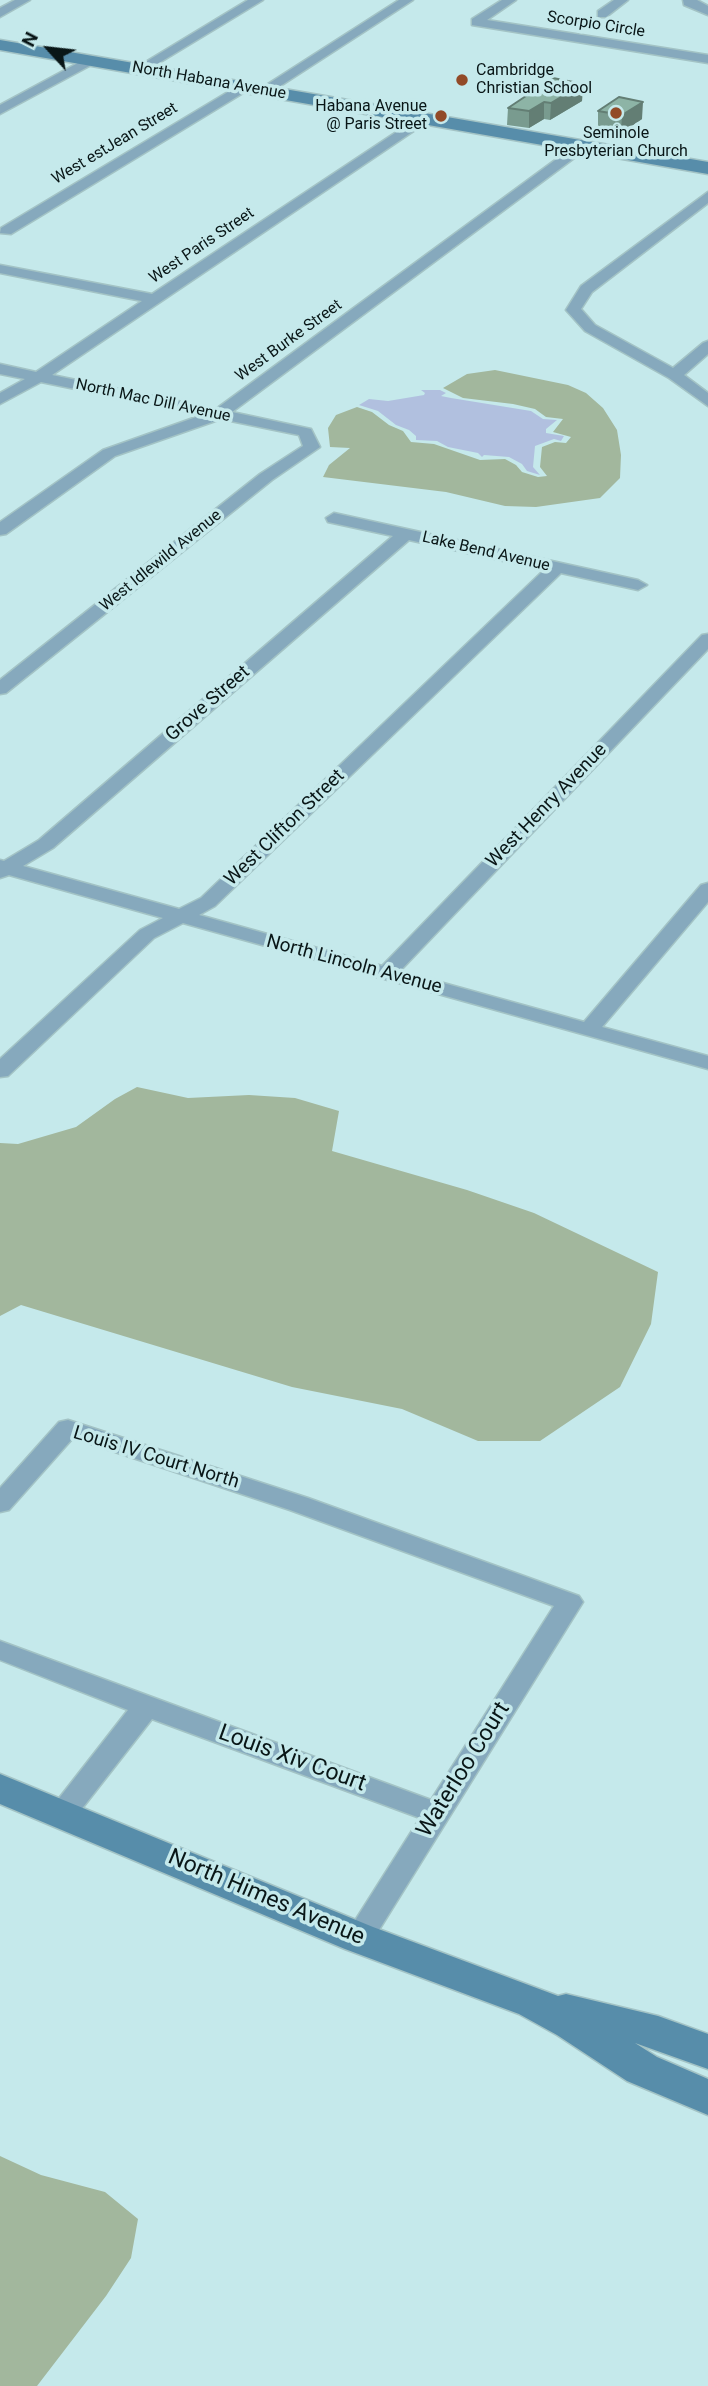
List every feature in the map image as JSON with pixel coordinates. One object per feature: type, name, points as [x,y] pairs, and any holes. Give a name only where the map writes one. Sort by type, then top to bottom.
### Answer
[{"type":"street","points":[[0,13],[24,0]]},
{"type":"street","points":[[140,69],[257,0]]},
{"type":"street","points":[[263,91],[407,0]]},
{"type":"street","name":"Scorpio Circle","points":[[510,0],[476,22],[708,59]]},
{"type":"street","points":[[602,14],[622,0]]},
{"type":"street","points":[[685,1],[708,10]]},
{"type":"street","name":"North Habana Avenue","points":[[0,46],[708,169]]},
{"type":"street","points":[[0,110],[89,61]]},
{"type":"street","name":"West estJean Street","points":[[6,231],[243,87]]},
{"type":"street","name":"West Paris Street","points":[[0,399],[39,377],[422,119]]},
{"type":"street","name":"West Burke Street","points":[[0,530],[109,453],[218,415],[582,147]]},
{"type":"street","points":[[708,195],[586,289],[573,310],[590,328],[674,375],[708,401]]},
{"type":"street","points":[[0,269],[155,299]]},
{"type":"street","points":[[674,375],[708,346]]},
{"type":"street","name":"North Mac Dill Avenue","points":[[0,369],[305,432]]},
{"type":"street","name":"West Idlewild Avenue","points":[[0,690],[266,477],[312,447],[305,432]]},
{"type":"street","name":"Lake Bend Avenue","points":[[334,518],[638,585]]},
{"type":"street","name":"Grove Street","points":[[2,869],[46,844],[405,534]]},
{"type":"street","name":"West Clifton Street","points":[[0,1071],[147,934],[208,902],[557,568]]},
{"type":"street","name":"West Henry Avenue","points":[[386,974],[708,639]]},
{"type":"street","name":"North Lincoln Avenue","points":[[2,869],[183,916],[708,1063]]},
{"type":"street","points":[[588,1030],[708,889]]},
{"type":"street","name":"Louis IV Court North","points":[[0,1504],[68,1428],[299,1504],[570,1602]]},
{"type":"street","name":"Waterloo Court","points":[[359,1938],[570,1602]]},
{"type":"street","name":"Louis Xiv Court","points":[[0,1650],[437,1813]]},
{"type":"street","points":[[63,1813],[121,1736],[147,1707]]},
{"type":"street","name":"North Himes Avenue","points":[[0,1788],[359,1938],[534,2003],[659,2032],[708,2052]]},
{"type":"street","name":"North Himes Avenue","points":[[534,2003],[572,2023],[642,2069],[708,2098]]},
{"type":"green space","points":[[495,370],[568,385],[586,393],[603,408],[617,430],[621,455],[620,478],[600,498],[536,507],[505,506],[446,492],[323,477],[329,465],[350,448],[330,447],[328,428],[336,415],[357,407],[372,412],[389,425],[403,431],[411,442],[434,444],[480,460],[505,459],[522,472],[538,477],[547,476],[540,467],[542,447],[555,442],[566,443],[571,437],[553,432],[563,419],[546,417],[535,409],[513,404],[463,398],[443,388],[467,374]]},
{"type":"green space","points":[[137,1087],[188,1098],[249,1095],[295,1098],[339,1111],[332,1151],[467,1190],[534,1213],[658,1272],[651,1324],[620,1387],[540,1441],[478,1441],[402,1409],[292,1387],[21,1305],[0,1316],[0,1143],[18,1144],[76,1127]]},
{"type":"green space","points":[[0,2156],[41,2175],[105,2192],[138,2219],[131,2258],[106,2296],[37,2386],[0,2386]]},
{"type":"water","points":[[421,390],[440,390],[446,393],[441,396],[531,411],[543,419],[557,420],[546,429],[546,433],[564,436],[561,441],[554,439],[535,446],[533,467],[540,475],[527,471],[522,464],[509,457],[482,457],[478,453],[448,447],[437,441],[416,440],[416,436],[409,430],[396,425],[378,411],[359,405],[369,399],[388,401],[424,395]]},
{"type":"building","points":[[553,78],[583,84],[551,103],[544,102],[529,111],[508,108]]},
{"type":"building","points":[[619,97],[643,102],[622,115],[598,111]]},
{"type":"place","name":"Cambridge Christian School","points":[[462,80]]},
{"type":"place","name":"Seminole Presbyterian Church","points":[[616,113]]},
{"type":"place","name":"Habana Avenue @ Paris Street","points":[[441,116]]}]
